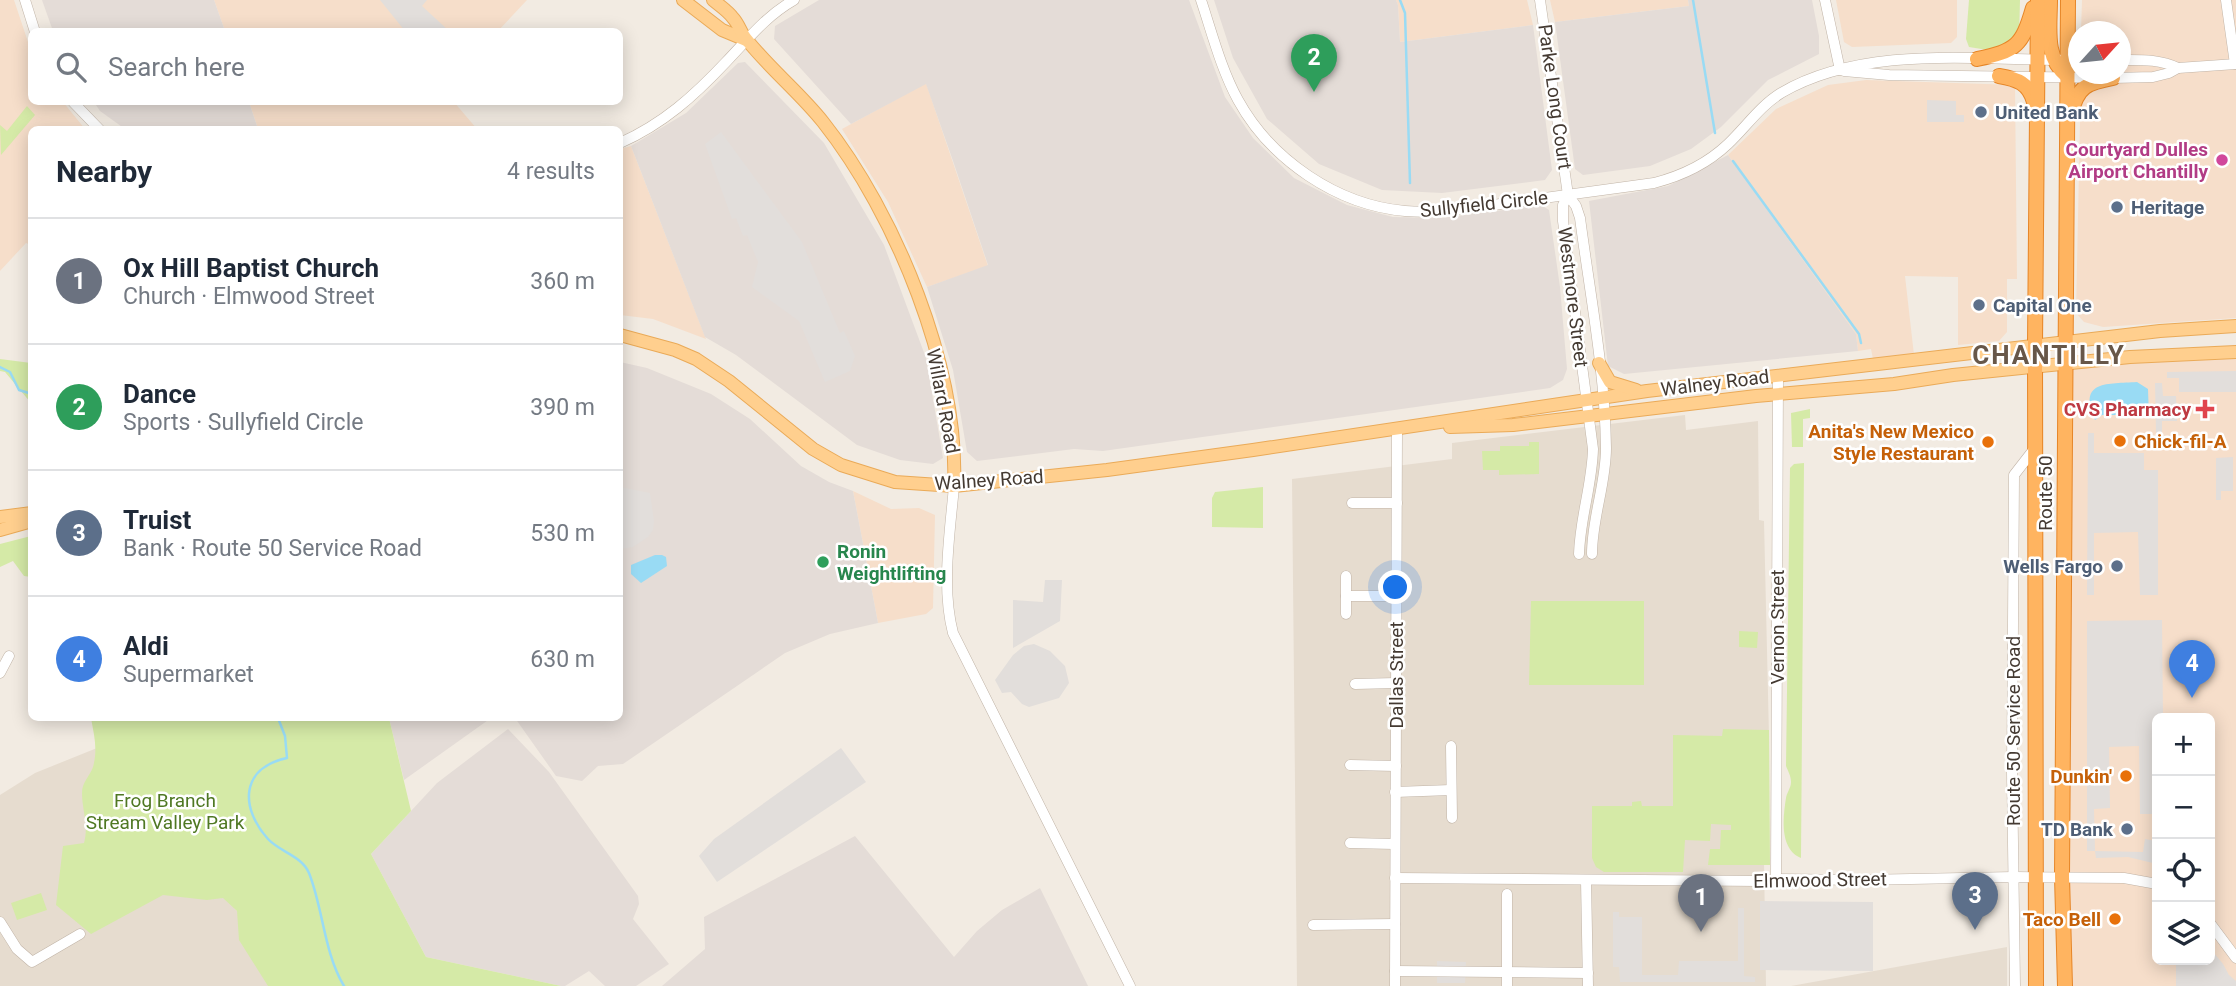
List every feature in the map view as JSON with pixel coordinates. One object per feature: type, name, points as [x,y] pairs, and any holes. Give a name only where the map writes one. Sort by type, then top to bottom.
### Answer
[{"type":"highway","points":[[1978,60],[2006,52],[2019,43],[2037,0]]},
{"type":"highway","name":"Route 50","points":[[2036,986],[2037,0]]},
{"type":"highway","points":[[2050,0],[2050,47],[2066,60]]},
{"type":"highway","name":"Route 50","points":[[2065,986],[2062,877],[2068,0]]},
{"type":"highway","points":[[2068,16],[2069,21]]},
{"type":"highway","points":[[1999,76],[2017,79],[2025,84],[2032,94],[2037,112]]},
{"type":"highway","points":[[2066,132],[2073,103],[2080,90],[2089,84]]},
{"type":"main road","name":"Willard Road","points":[[683,0],[722,30],[746,40]]},
{"type":"main road","name":"Willard Road","points":[[713,0],[733,18],[746,40],[822,120],[873,199],[897,246],[917,295],[939,366],[954,443],[954,485]]},
{"type":"main road","name":"Walney Road","points":[[623,336],[675,350],[696,359],[729,381],[813,449],[841,465],[895,482],[954,485],[1107,470],[1647,391],[2160,331],[2236,326]]},
{"type":"main road","name":"Walney Road","points":[[1397,429],[1513,425],[1779,394],[1894,384],[1953,374],[2168,354],[2236,352]]},
{"type":"main road","points":[[1599,363],[1610,382],[1625,388],[1647,391]]},
{"type":"main road","points":[[0,517],[28,514]]},
{"type":"main road","points":[[0,530],[28,522]]},
{"type":"street","points":[[25,0],[34,28]]},
{"type":"street","points":[[623,142],[649,129],[682,106],[759,25],[794,0]]},
{"type":"street","name":"Sullyfield Circle","points":[[1201,0],[1228,80],[1262,135],[1285,158],[1329,187],[1373,205],[1418,211],[1447,210],[1654,183],[1685,173],[1727,146],[1758,111],[1779,94],[1840,70],[1890,60],[2066,60]]},
{"type":"street","name":"Parke Long Court","points":[[1540,0],[1569,195]]},
{"type":"street","points":[[1825,0],[1840,70]]},
{"type":"street","points":[[2131,60],[2168,63],[2178,68],[2235,64],[2225,0]]},
{"type":"street","name":"Sullyfield Circle","points":[[2131,78],[2169,74],[2178,68]]},
{"type":"street","name":"Sullyfield Circle","points":[[1840,70],[1864,74],[2067,76]]},
{"type":"street","points":[[76,105],[96,126]]},
{"type":"street","name":"Westmore Street","points":[[1578,554],[1580,525],[1592,465],[1592,437],[1563,221],[1563,205],[1569,195],[1580,218],[1604,414],[1604,482],[1594,523],[1592,554]]},
{"type":"street","name":"Vernon Street","points":[[1776,879],[1779,376]]},
{"type":"street","name":"Dallas Street","points":[[1395,986],[1397,429]]},
{"type":"street","name":"Route 50 Service Road","points":[[2015,986],[2014,475],[2036,447]]},
{"type":"street","name":"Willard Road","points":[[954,485],[948,590],[948,610],[953,633],[1130,986]]},
{"type":"street","points":[[1352,503],[1397,503]]},
{"type":"street","points":[[1346,576],[1346,614]]},
{"type":"street","points":[[1346,596],[1396,596]]},
{"type":"street","points":[[0,673],[9,656]]},
{"type":"street","points":[[1355,684],[1396,683]]},
{"type":"street","points":[[1451,746],[1452,818]]},
{"type":"street","points":[[1350,765],[1396,766]]},
{"type":"street","points":[[1395,792],[1451,790]]},
{"type":"street","points":[[1350,843],[1395,844]]},
{"type":"street","name":"Elmwood Street","points":[[1395,878],[1760,881],[2062,877],[2124,878],[2152,883]]},
{"type":"street","points":[[1586,880],[1588,986]]},
{"type":"street","points":[[1507,894],[1507,986]]},
{"type":"street","points":[[0,922],[17,949],[32,962],[80,934]]},
{"type":"street","points":[[1313,925],[1395,924]]},
{"type":"street","points":[[2215,930],[2236,958]]},
{"type":"street","points":[[1395,971],[1588,973]]},
{"type":"shaded area","points":[[0,0],[14,0],[28,42],[28,105],[65,105],[83,126],[28,126],[28,244],[0,271]]},
{"type":"shaded area","points":[[42,0],[214,0],[224,28],[52,28]]},
{"type":"shaded area","points":[[214,0],[527,0],[501,28],[224,28]]},
{"type":"shaded area","points":[[380,0],[427,0],[422,6],[446,28],[403,28]]},
{"type":"shaded area","points":[[819,0],[1189,0],[1225,97],[1253,138],[1294,178],[1347,205],[1393,217],[1442,218],[1541,205],[1549,210],[1560,287],[1567,369],[1563,380],[1550,388],[1103,451],[1074,449],[977,461],[967,452],[953,370],[927,287],[988,265],[953,161],[926,84],[851,124],[774,39],[775,26]]},
{"type":"shaded area","points":[[1214,0],[1396,0],[1400,42],[1533,25],[1552,170],[1545,180],[1442,193],[1382,190],[1319,164],[1267,119],[1233,58]]},
{"type":"shaded area","points":[[1396,0],[1527,0],[1533,25],[1400,42]]},
{"type":"shaded area","points":[[1550,0],[1688,0],[1689,6],[1555,22]]},
{"type":"shaded area","points":[[1688,0],[1812,0],[1819,36],[1819,54],[1768,80],[1721,127],[1691,149],[1650,166],[1583,175],[1575,169],[1555,22],[1689,6]]},
{"type":"shaded area","points":[[1836,0],[1957,0],[1957,37],[1951,43],[1852,47],[1844,42]]},
{"type":"shaded area","points":[[2082,0],[2236,0],[2236,318],[2103,327],[2084,322],[2076,313],[2081,84],[2131,84],[2131,21],[2081,21]]},
{"type":"shaded area","points":[[745,62],[824,143],[884,245],[926,358],[943,458],[933,464],[900,460],[857,445],[736,355],[705,337],[631,146],[686,113],[738,63]]},
{"type":"shaded area","points":[[1866,80],[2015,85],[2017,279],[2007,279],[2007,332],[1999,341],[1958,345],[1958,277],[1905,276],[1914,355],[1873,359],[1871,349],[1858,351],[1856,334],[1728,155],[1776,109],[1828,85]]},
{"type":"shaded area","points":[[926,83],[988,266],[927,287],[888,202],[842,129]]},
{"type":"shaded area","points":[[1927,100],[1956,101],[1956,115],[1964,115],[1964,122],[1927,122]]},
{"type":"shaded area","points":[[96,105],[250,105],[257,126],[121,126]]},
{"type":"shaded area","points":[[250,105],[457,105],[474,126],[257,126]]},
{"type":"shaded area","points":[[721,132],[802,242],[840,333],[844,331],[855,356],[850,371],[825,382],[799,321],[752,287],[758,262],[747,235],[743,236],[736,218],[732,219],[705,144]]},
{"type":"shaded area","points":[[631,146],[706,339],[653,319],[623,315],[623,148]]},
{"type":"shaded area","points":[[1728,155],[1856,334],[1858,351],[1624,374],[1608,366],[1589,201],[1668,186]]},
{"type":"shaded area","points":[[2236,355],[2236,986],[2065,986],[2064,364]]},
{"type":"shaded area","points":[[623,363],[647,368],[711,394],[750,419],[801,466],[829,482],[853,491],[878,623],[830,634],[785,653],[623,764],[598,766],[582,781],[556,776],[517,721],[623,721]]},
{"type":"shaded area","points":[[2236,371],[2236,392],[2179,392],[2179,378],[2167,378],[2167,372]]},
{"type":"shaded area","points":[[2155,383],[2162,383],[2163,396],[2176,396],[2177,421],[2162,421],[2162,433],[2156,433]]},
{"type":"shaded area","points":[[1685,415],[1686,430],[1758,421],[1759,520],[1764,521],[1769,737],[1762,738],[1766,986],[1297,986],[1292,479],[1452,459],[1452,443]]},
{"type":"shaded area","points":[[2088,433],[2094,433],[2094,453],[2144,453],[2144,470],[2158,470],[2158,595],[2140,595],[2138,532],[2094,533],[2094,595],[2087,595]]},
{"type":"shaded area","points":[[2233,457],[2233,491],[2221,491],[2221,500],[2216,500],[2216,458]]},
{"type":"shaded area","points":[[623,488],[650,493],[653,530],[633,547],[623,549]]},
{"type":"shaded area","points":[[853,491],[891,509],[919,508],[935,515],[933,608],[926,614],[878,623]]},
{"type":"shaded area","points":[[1045,580],[1062,580],[1060,621],[1013,648],[1013,600],[1043,602]]},
{"type":"shaded area","points":[[2162,620],[2163,713],[2152,713],[2152,814],[2140,814],[2139,746],[2109,747],[2110,808],[2094,809],[2095,851],[2087,851],[2087,621]]},
{"type":"shaded area","points":[[1034,644],[1050,651],[1065,666],[1069,683],[1059,698],[1029,707],[1022,704],[1011,692],[1002,693],[995,680],[1013,655],[1024,646]]},
{"type":"shaded area","points":[[390,721],[487,721],[404,780]]},
{"type":"shaded area","points":[[508,729],[549,772],[638,896],[639,904],[633,919],[669,964],[636,986],[605,986],[589,971],[561,986],[426,957],[371,854],[437,783]]},
{"type":"shaded area","points":[[97,748],[237,911],[280,986],[0,986],[0,795],[35,773]]},
{"type":"shaded area","points":[[841,748],[866,782],[717,882],[699,856],[714,839]]},
{"type":"shaded area","points":[[855,836],[954,957],[977,931],[1002,910],[1040,888],[1088,986],[662,986],[705,949],[704,917]]},
{"type":"shaded area","points":[[2145,839],[2152,840],[2152,863],[2128,857],[2096,858],[2095,851],[2143,852]]},
{"type":"shaded area","points":[[1760,901],[1873,902],[1873,971],[1760,970]]},
{"type":"shaded area","points":[[1738,908],[1744,908],[1744,976],[1755,977],[1755,982],[1620,982],[1619,967],[1613,967],[1613,912],[1619,912],[1619,917],[1642,917],[1642,975],[1678,975],[1679,961],[1738,961]]},
{"type":"shaded area","points":[[2007,947],[2007,986],[1791,986]]},
{"type":"shaded area","points":[[2215,954],[2236,981],[2236,986],[2176,986],[2176,965],[2215,965]]},
{"type":"shaded area","points":[[1437,961],[1466,962],[1465,983],[1437,983]]},
{"type":"green space","points":[[1969,0],[2020,0],[2019,37],[1994,51],[1969,47],[1966,39]]},
{"type":"green space","points":[[27,106],[35,115],[1,155],[0,125],[7,131]]},
{"type":"green space","points":[[0,359],[28,363],[28,399],[5,372],[0,371]]},
{"type":"green space","points":[[1810,409],[1810,418],[1803,419],[1803,447],[1792,447],[1791,413]]},
{"type":"green space","points":[[1529,442],[1539,442],[1539,474],[1499,475],[1499,470],[1483,470],[1482,451],[1500,451],[1500,446],[1529,446]]},
{"type":"green space","points":[[1804,463],[1801,858],[1789,848],[1784,823],[1786,798],[1791,782],[1786,766],[1790,468],[1794,464]]},
{"type":"green space","points":[[1263,487],[1263,528],[1212,527],[1212,498],[1215,492]]},
{"type":"green space","points":[[28,537],[28,577],[24,576],[13,561],[0,567],[0,544]]},
{"type":"green space","points":[[1531,601],[1644,601],[1644,685],[1529,685]]},
{"type":"green space","points":[[1739,631],[1758,632],[1757,648],[1739,647]]},
{"type":"green space","name":"Frog Branch Stream Valley Park","points":[[92,721],[390,721],[411,811],[371,854],[426,957],[561,986],[268,986],[239,940],[237,911],[223,898],[207,900],[163,895],[91,934],[56,905],[63,846],[84,843],[86,824],[82,789],[93,767],[95,742]]},
{"type":"green space","points":[[1723,729],[1769,730],[1770,865],[1708,865],[1710,849],[1720,849],[1721,830],[1731,830],[1731,825],[1711,824],[1710,841],[1685,840],[1683,872],[1604,872],[1596,867],[1592,858],[1592,806],[1632,806],[1632,802],[1641,801],[1642,806],[1673,806],[1673,735],[1722,736]]},
{"type":"green space","points":[[41,893],[47,910],[17,920],[11,903]]},
{"type":"water","points":[[2137,382],[2148,389],[2149,418],[2143,415],[2102,415],[2095,420],[2090,407],[2093,391],[2106,384]]},
{"type":"water","points":[[655,555],[666,557],[667,566],[641,583],[631,574],[631,565]]},
{"type":"waterway","points":[[1400,0],[1405,13],[1410,183]]},
{"type":"waterway","points":[[1693,0],[1715,133]]},
{"type":"waterway","points":[[1733,161],[1859,334],[1861,343]]},
{"type":"waterway","points":[[0,367],[10,372],[19,390],[28,393]]},
{"type":"waterway","points":[[279,721],[285,736],[287,758],[260,771],[249,791],[249,802],[259,827],[268,839],[306,867],[318,901],[332,959],[344,986]]},
{"type":"place","name":"Dance","points":[[1314,92]]},
{"type":"place","name":"United Bank","points":[[1981,112]]},
{"type":"place","name":"Courtyard Dulles Airport Chantilly","points":[[2222,160]]},
{"type":"place","name":"Heritage","points":[[2117,207]]},
{"type":"place","name":"Capital One","points":[[1979,305]]},
{"type":"place","name":"CVS Pharmacy","points":[[2205,409]]},
{"type":"place","name":"Chick-fil-A","points":[[2120,441]]},
{"type":"place","name":"Anita's New Mexico Style Restaurant","points":[[1988,442]]},
{"type":"place","name":"Ronin Weightlifting","points":[[823,562]]},
{"type":"place","name":"Wells Fargo","points":[[2117,566]]},
{"type":"place","name":"Aldi","points":[[2192,698]]},
{"type":"place","name":"Dunkin'","points":[[2126,776]]},
{"type":"place","name":"TD Bank","points":[[2127,829]]},
{"type":"place","name":"Taco Bell","points":[[2115,919]]},
{"type":"place","name":"Truist","points":[[1975,930]]},
{"type":"place","name":"Ox Hill Baptist Church","points":[[1701,932]]},
{"type":"district","name":"CHANTILLY","points":[[2049,355]]}]
